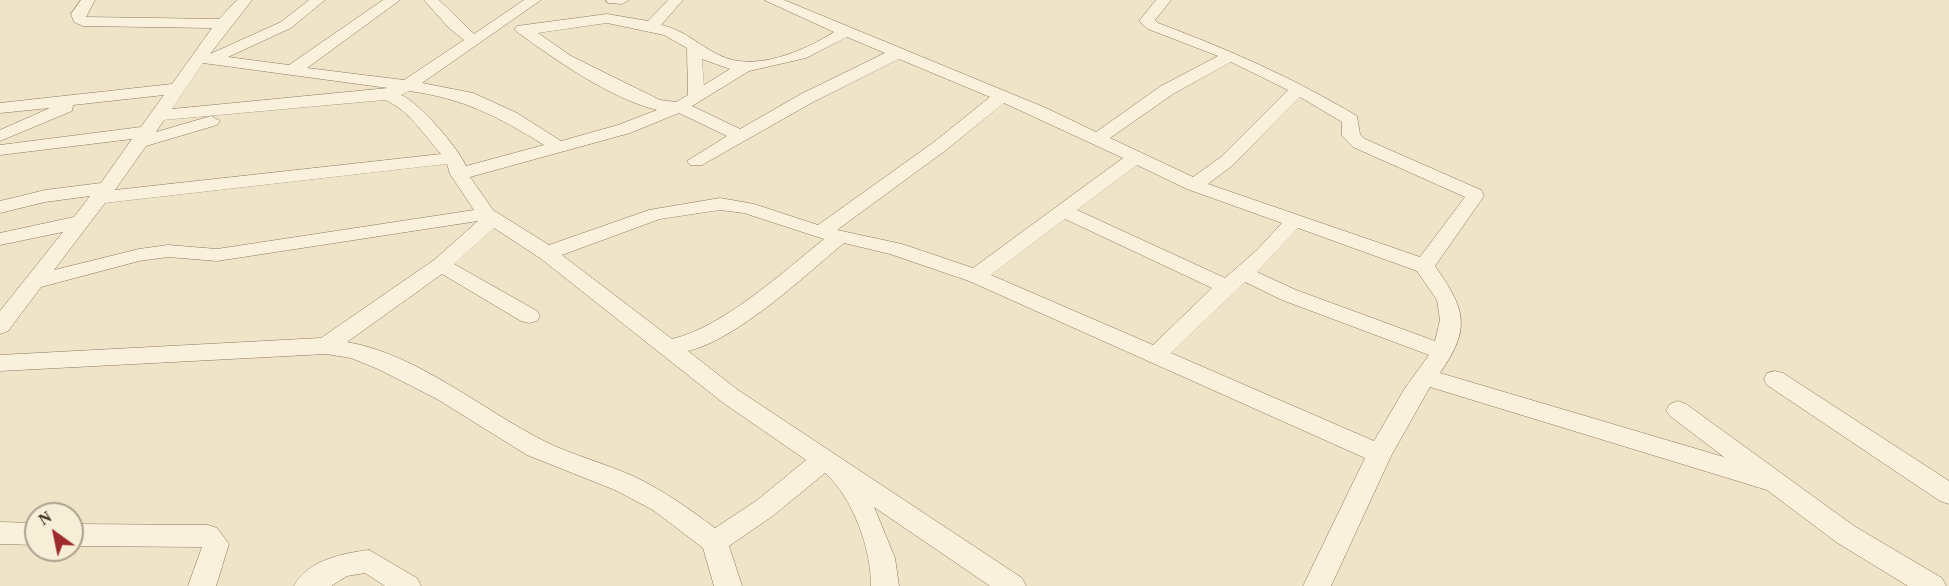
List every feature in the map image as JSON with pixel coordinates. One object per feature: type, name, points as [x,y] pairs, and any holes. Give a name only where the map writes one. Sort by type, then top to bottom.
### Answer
[{"type":"street","points":[[88,0],[78,14],[79,19],[83,21],[224,24]]},
{"type":"street","points":[[0,326],[102,193],[176,89],[205,59],[224,24],[244,0]]},
{"type":"street","points":[[205,59],[286,25],[318,0]]},
{"type":"street","points":[[291,71],[393,0]]},
{"type":"street","points":[[431,0],[454,25],[474,41]]},
{"type":"street","points":[[158,116],[386,95],[407,86],[533,0]]},
{"type":"street","points":[[613,0],[622,0]]},
{"type":"street","points":[[650,28],[676,0]]},
{"type":"street","points":[[767,0],[1002,96],[1194,185],[1424,266],[1447,299],[1451,320],[1443,352],[1424,377],[1379,454],[1317,586]]},
{"type":"street","points":[[1164,0],[1147,21],[1153,26],[1230,57],[1299,89],[1351,120],[1351,136],[1359,143],[1474,194],[1475,196],[1424,266]]},
{"type":"street","points":[[501,24],[526,30],[599,19],[650,28],[674,33],[694,49],[719,62],[743,68]]},
{"type":"street","points":[[526,30],[565,59],[621,89],[657,105],[679,107],[714,121],[740,136]]},
{"type":"street","points":[[0,207],[45,196],[457,166],[560,148],[624,129],[679,107],[743,68],[788,58],[816,48],[844,32]]},
{"type":"street","points":[[694,49],[696,96]]},
{"type":"street","points":[[696,161],[896,54]]},
{"type":"street","points":[[1096,140],[1167,90],[1230,57]]},
{"type":"street","points":[[205,59],[446,92],[483,104],[511,117],[560,148]]},
{"type":"street","points":[[0,108],[176,89]]},
{"type":"street","points":[[1194,185],[1227,160],[1299,89]]},
{"type":"street","points":[[386,95],[400,100],[415,114],[457,166],[490,216],[548,253],[730,396],[1012,586]]},
{"type":"street","points":[[668,348],[698,341],[771,292],[830,235],[1002,96]]},
{"type":"street","points":[[0,136],[83,99]]},
{"type":"street","points":[[0,150],[65,142],[142,137],[252,108]]},
{"type":"street","points":[[31,123],[65,142]]},
{"type":"street","points":[[976,276],[1135,158]]},
{"type":"street","points":[[548,253],[656,214],[720,204],[778,217],[830,235],[895,249],[976,276],[1379,454]]},
{"type":"street","points":[[1065,212],[1227,287]]},
{"type":"street","points":[[326,346],[441,265],[469,242],[490,216]]},
{"type":"street","points":[[34,282],[158,252],[188,251],[217,255],[490,216]]},
{"type":"street","points":[[1155,356],[1227,287],[1245,274],[1294,221]]},
{"type":"street","points":[[0,239],[80,222]]},
{"type":"street","points":[[441,265],[529,316]]},
{"type":"street","points":[[1245,274],[1290,296],[1443,352]]},
{"type":"street","points":[[0,363],[326,346],[354,351],[386,363],[445,393],[536,448],[624,483],[662,503],[714,542],[728,586]]},
{"type":"street","points":[[1424,377],[1774,482]]},
{"type":"street","points":[[1775,379],[1949,494]]},
{"type":"street","points":[[1678,410],[1845,534],[1932,586]]},
{"type":"street","points":[[714,542],[765,508],[825,458]]},
{"type":"street","points":[[825,458],[842,476],[873,534],[886,574],[885,586]]},
{"type":"street","points":[[0,533],[24,534]]},
{"type":"street","points":[[84,535],[208,536],[216,544],[202,586]]},
{"type":"street","points":[[308,586],[341,566],[369,561],[407,586]]}]
